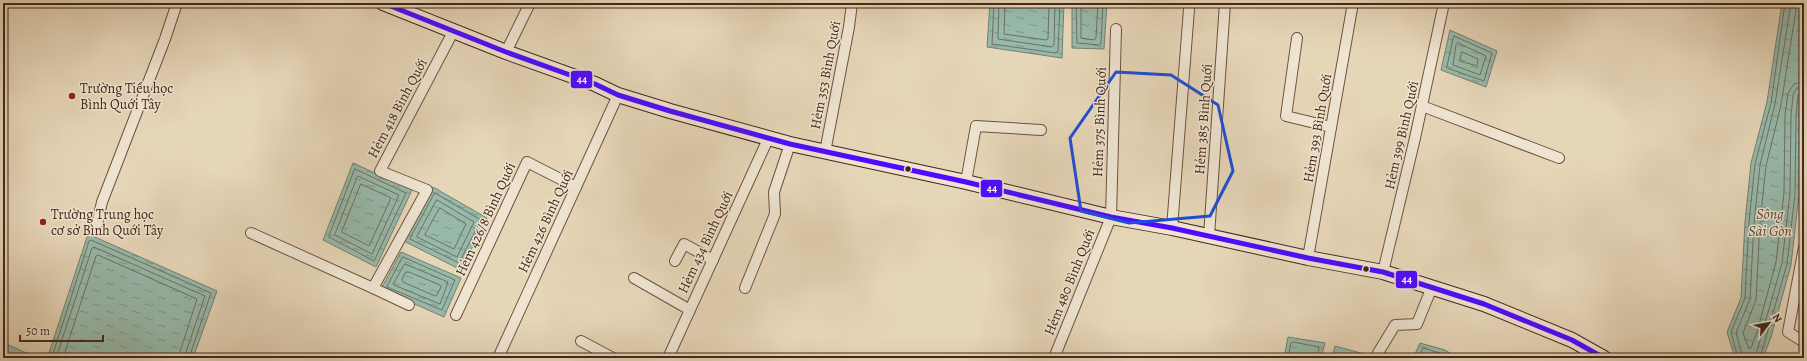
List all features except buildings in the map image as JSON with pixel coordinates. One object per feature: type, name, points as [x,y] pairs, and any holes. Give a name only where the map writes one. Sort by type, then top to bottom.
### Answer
[{"type":"main road","points":[[383,3],[506,52],[595,84],[618,95],[768,139],[966,182],[1111,217],[1172,228],[1308,258],[1384,272],[1484,304],[1572,340],[1604,358]]},
{"type":"street","points":[[96,229],[102,202],[165,39],[177,3]]},
{"type":"street","points":[[506,52],[530,3]]},
{"type":"street","name":"Hẻm 353 Bình Quới","points":[[825,152],[849,27],[852,3]]},
{"type":"street","name":"Hẻm 385 Bình Quới","points":[[1210,236],[1225,3]]},
{"type":"street","name":"Hẻm 393 Bình Quới","points":[[1308,258],[1353,3]]},
{"type":"street","name":"Hẻm 399 Bình Quới","points":[[1384,272],[1444,3]]},
{"type":"street","points":[[1172,228],[1189,9]]},
{"type":"street","name":"Hẻm 375 Bình Quới","points":[[1111,217],[1116,29]]},
{"type":"street","name":"Hẻm 418 Bình Quới","points":[[373,288],[427,190],[380,171],[454,30]]},
{"type":"street","points":[[1297,38],[1286,116],[1331,127]]},
{"type":"street","name":"Hẻm 426 Bình Quới","points":[[498,358],[618,95]]},
{"type":"street","points":[[1422,106],[1559,158]]},
{"type":"street","points":[[966,182],[976,126],[1041,130]]},
{"type":"street","name":"Hẻm 434 Bình Quới","points":[[668,358],[768,139]]},
{"type":"street","points":[[745,288],[775,214],[774,192],[790,144]]},
{"type":"street","name":"Hẻm 426/8 Bình Quới","points":[[456,315],[527,162],[576,187]]},
{"type":"street","name":"Hẻm 480 Bình Quới","points":[[1054,358],[1111,217]]},
{"type":"street","points":[[251,233],[409,305]]},
{"type":"street","points":[[675,261],[684,244],[713,260]]},
{"type":"street","points":[[1804,247],[1788,332],[1804,342]]},
{"type":"street","points":[[634,278],[690,310]]},
{"type":"street","points":[[1377,358],[1378,353],[1395,325],[1417,324],[1432,287]]},
{"type":"street","points":[[581,341],[613,358]]},
{"type":"highlighted area","points":[[1116,72],[1171,75],[1218,105],[1233,171],[1210,216],[1129,223],[1081,211],[1070,138]]},
{"type":"water","points":[[990,3],[1064,3],[1062,58],[987,47]]},
{"type":"water","points":[[1072,3],[1107,3],[1104,49],[1072,48]]},
{"type":"water","name":"Sông Sài Gòn","points":[[1782,3],[1804,3],[1804,80],[1800,117],[1799,194],[1791,265],[1771,337],[1763,358],[1735,358],[1727,332],[1741,298],[1745,222],[1751,163],[1767,102]]},
{"type":"water","points":[[1450,30],[1497,51],[1486,87],[1441,70]]},
{"type":"water","points":[[353,163],[412,190],[376,267],[323,240]]},
{"type":"water","points":[[433,187],[487,218],[461,270],[404,241]]},
{"type":"water","points":[[88,234],[217,291],[193,358],[3,358],[4,343],[29,354],[49,353]]},
{"type":"water","points":[[401,252],[461,278],[444,317],[381,289]]},
{"type":"water","points":[[1288,337],[1325,343],[1321,358],[1284,358]]},
{"type":"water","points":[[1420,343],[1445,350],[1458,358],[1413,358]]},
{"type":"water","points":[[1335,346],[1372,356],[1372,358],[1332,358]]},
{"type":"transit line","name":"44","points":[[383,3],[506,52],[595,84],[618,95],[670,111],[790,144],[966,182],[1111,217],[1172,228],[1308,258],[1383,272],[1484,304],[1572,340],[1604,358]]},
{"type":"place","name":"Trường Tiểu học Bình Quới Tây","points":[[72,96]]},
{"type":"place","name":"Trường Trung học cơ sở Bình Quới Tây","points":[[43,222]]}]
